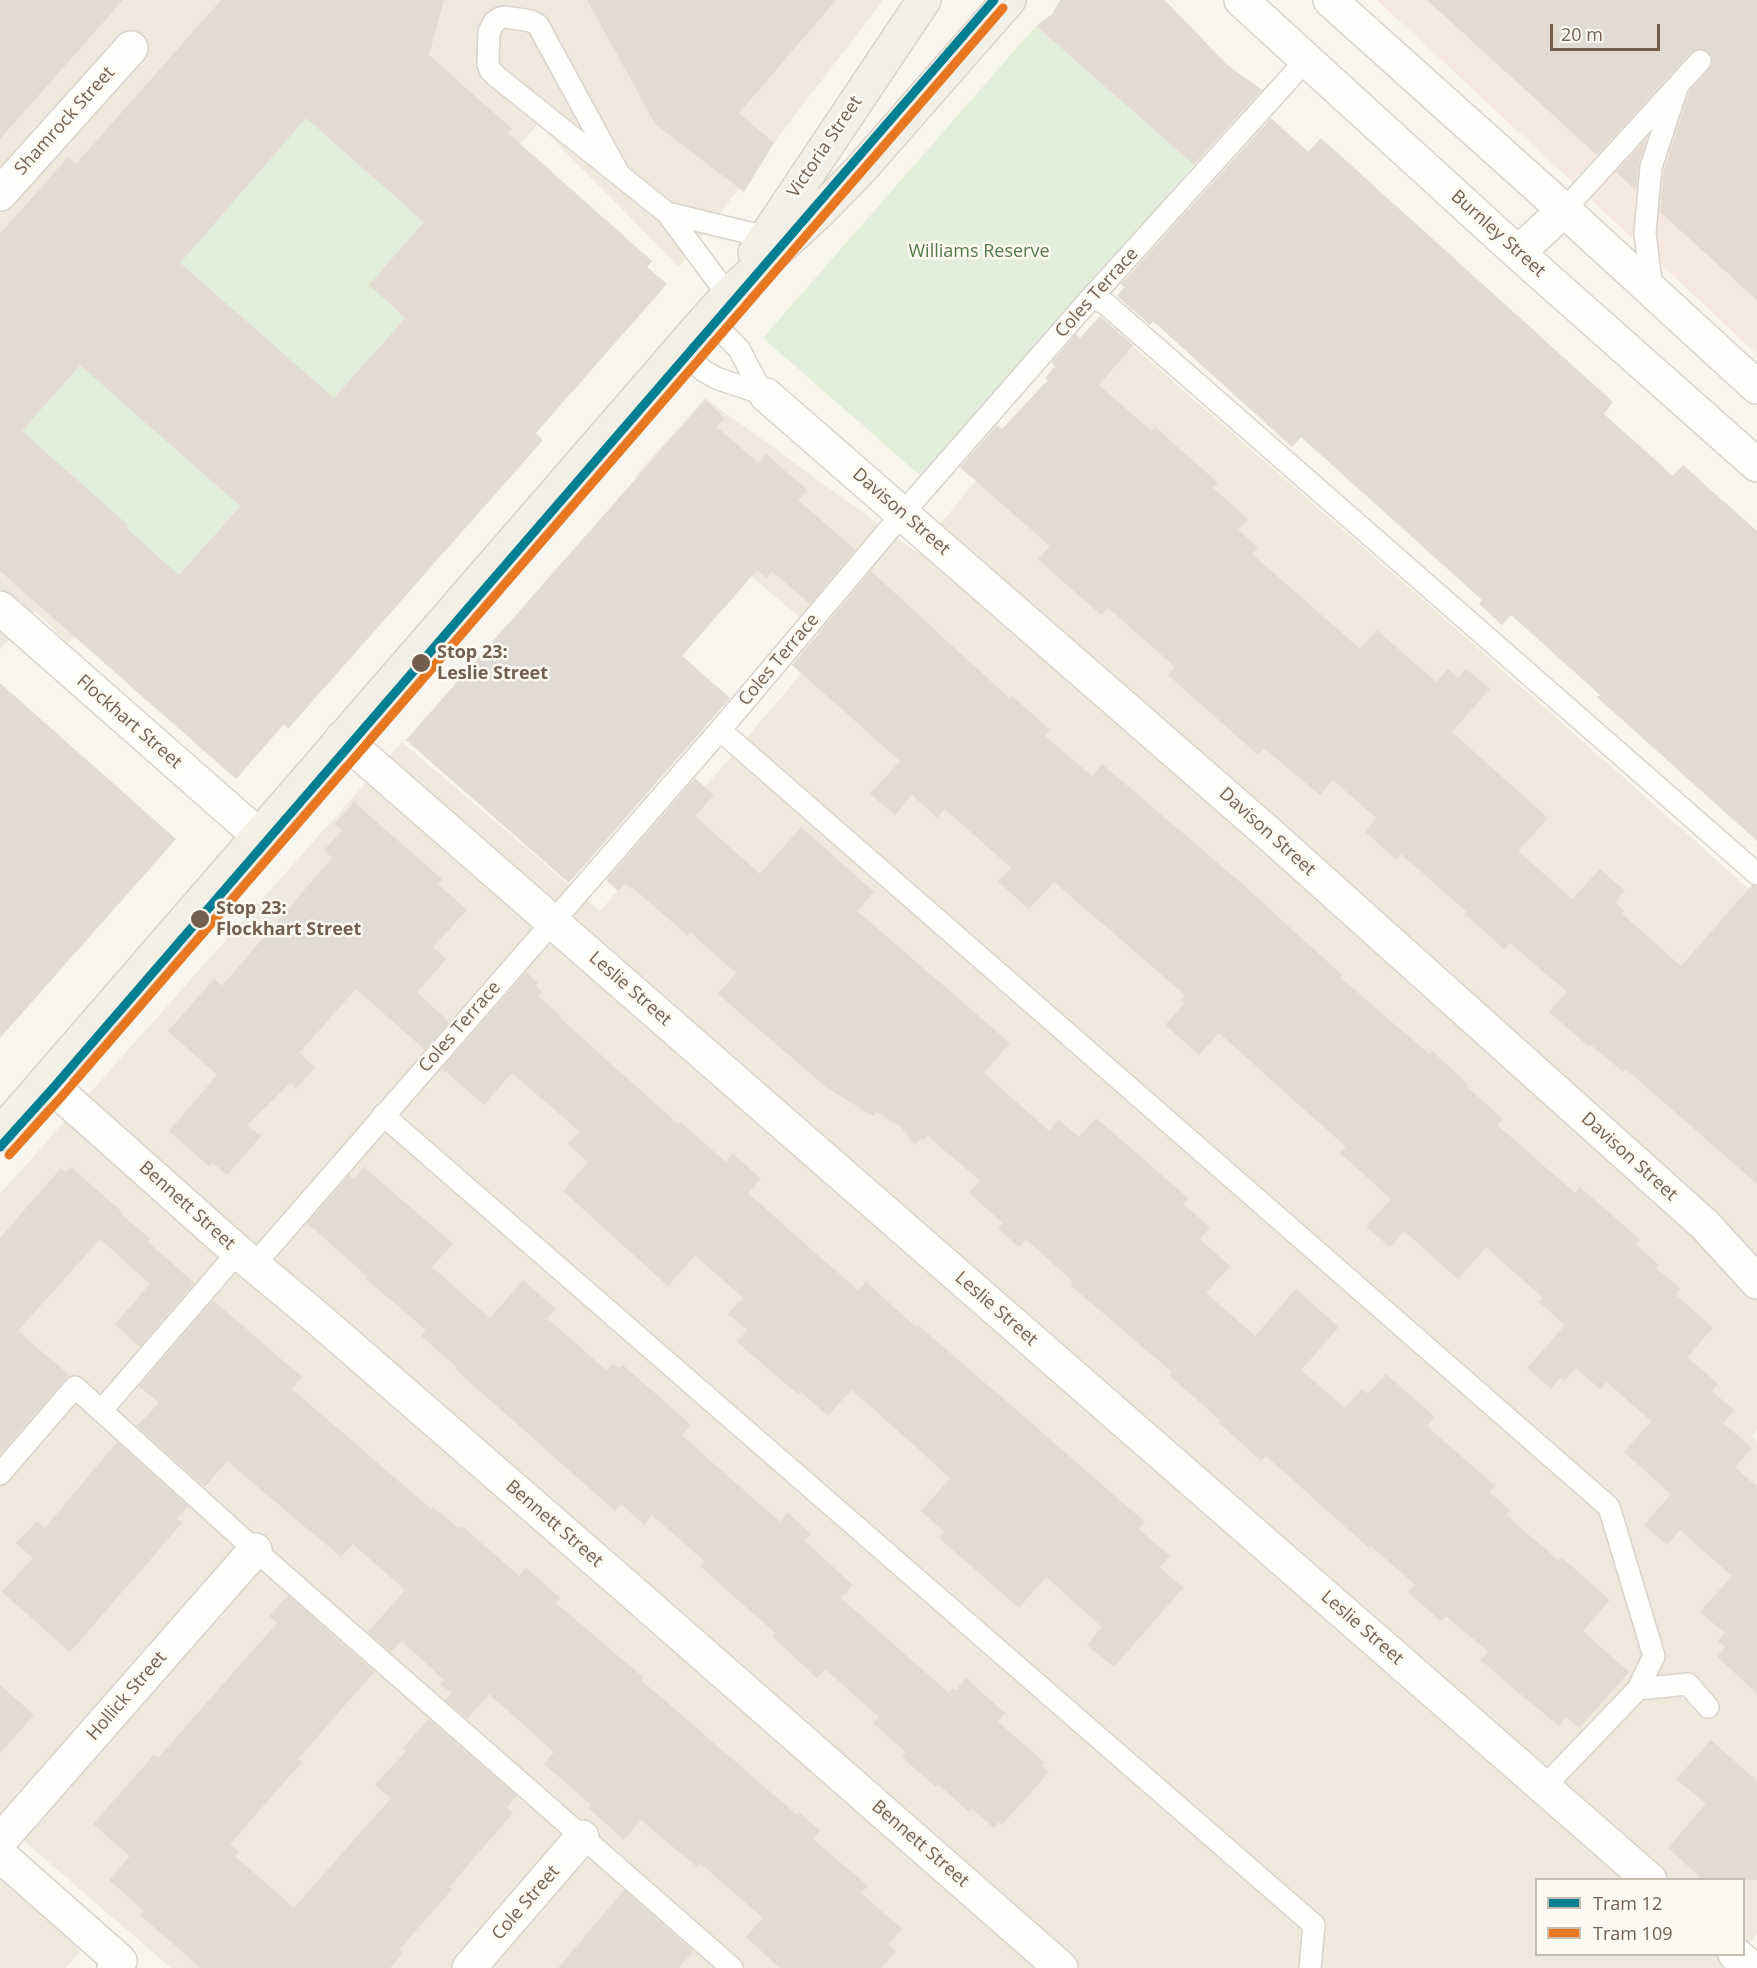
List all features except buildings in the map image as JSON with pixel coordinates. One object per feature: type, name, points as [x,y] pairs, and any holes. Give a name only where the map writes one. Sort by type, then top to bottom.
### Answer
[{"type":"main road","name":"Victoria Street","points":[[718,306],[924,0]]},
{"type":"main road","name":"Victoria Street","points":[[4,1120],[46,1082],[718,306],[820,211],[860,170],[1009,0]]},
{"type":"street","name":"Burnley Street","points":[[1242,0],[1518,253],[1757,465]]},
{"type":"street","points":[[1330,0],[1757,387]]},
{"type":"street","name":"Shamrock Street","points":[[0,194],[131,48]]},
{"type":"street","points":[[1518,253],[1564,210]]},
{"type":"street","name":"Davison Street","points":[[766,395],[1275,839],[1706,1225],[1757,1282]]},
{"type":"street","name":"Flockhart Street","points":[[0,608],[258,835]]},
{"type":"street","name":"Leslie Street","points":[[342,738],[1648,1878]]},
{"type":"street","name":"Bennett Street","points":[[46,1082],[1061,1968]]},
{"type":"street","name":"Hollick Street","points":[[0,1841],[255,1550]]},
{"type":"street","name":"Cole Street","points":[[469,1968],[582,1837]]},
{"type":"street","points":[[0,1855],[121,1966]]},
{"type":"street","points":[[1737,1956],[1751,1968]]},
{"type":"lane","points":[[619,174],[538,25],[531,21],[505,17],[494,22],[489,32],[488,64],[490,70],[667,213],[766,237]]},
{"type":"lane","name":"Coles Terrace","points":[[101,1411],[383,1115],[720,730],[903,513],[1092,297],[1307,59]]},
{"type":"lane","points":[[1564,210],[1700,61]]},
{"type":"lane","points":[[1652,290],[1645,233],[1651,167],[1678,85]]},
{"type":"lane","name":"Davison Street","points":[[667,213],[758,385],[766,395]]},
{"type":"lane","points":[[1092,297],[1115,312],[1757,874]]},
{"type":"lane","name":"Davison Street","points":[[679,350],[716,378],[766,395]]},
{"type":"lane","points":[[720,730],[1609,1507],[1654,1656],[1638,1689],[1544,1787]]},
{"type":"lane","points":[[383,1115],[1314,1925],[1310,1968]]},
{"type":"lane","points":[[0,1474],[75,1387],[255,1550],[732,1968]]},
{"type":"lane","points":[[1638,1689],[1688,1684],[1708,1707]]},
{"type":"shaded area","points":[[0,0],[883,0],[679,267],[538,124],[68,643],[0,578]]},
{"type":"shaded area","points":[[1377,0],[1757,0],[1757,354]]},
{"type":"shaded area","points":[[1106,323],[1757,896],[1757,1430],[1752,1436],[1757,1445],[1757,1934],[1745,1948],[1745,1878],[1535,1878],[1535,1956],[1738,1956],[1727,1968],[171,1968],[0,1820],[0,1194],[402,742],[600,911],[828,642],[635,476],[705,398],[917,552]]},
{"type":"shaded area","points":[[0,578],[35,611],[0,649]]},
{"type":"shaded area","points":[[0,1878],[81,1950],[66,1968],[0,1968]]},
{"type":"green space","name":"Williams Reserve","points":[[1036,26],[1194,165],[922,477],[763,338]]},
{"type":"green space","points":[[306,118],[424,222],[369,285],[405,318],[306,430],[323,389],[187,269],[162,295],[179,254],[184,258]]},
{"type":"green space","points":[[102,341],[258,485],[151,607],[126,528],[128,525],[0,456]]},
{"type":"tram line","name":"12","points":[[0,1147],[994,0]]},
{"type":"tram line","name":"109","points":[[9,1155],[1003,8]]},
{"type":"place","name":"Stop 23: Leslie Street","points":[[421,663]]},
{"type":"place","name":"Stop 23: Flockhart Street","points":[[200,919]]}]
